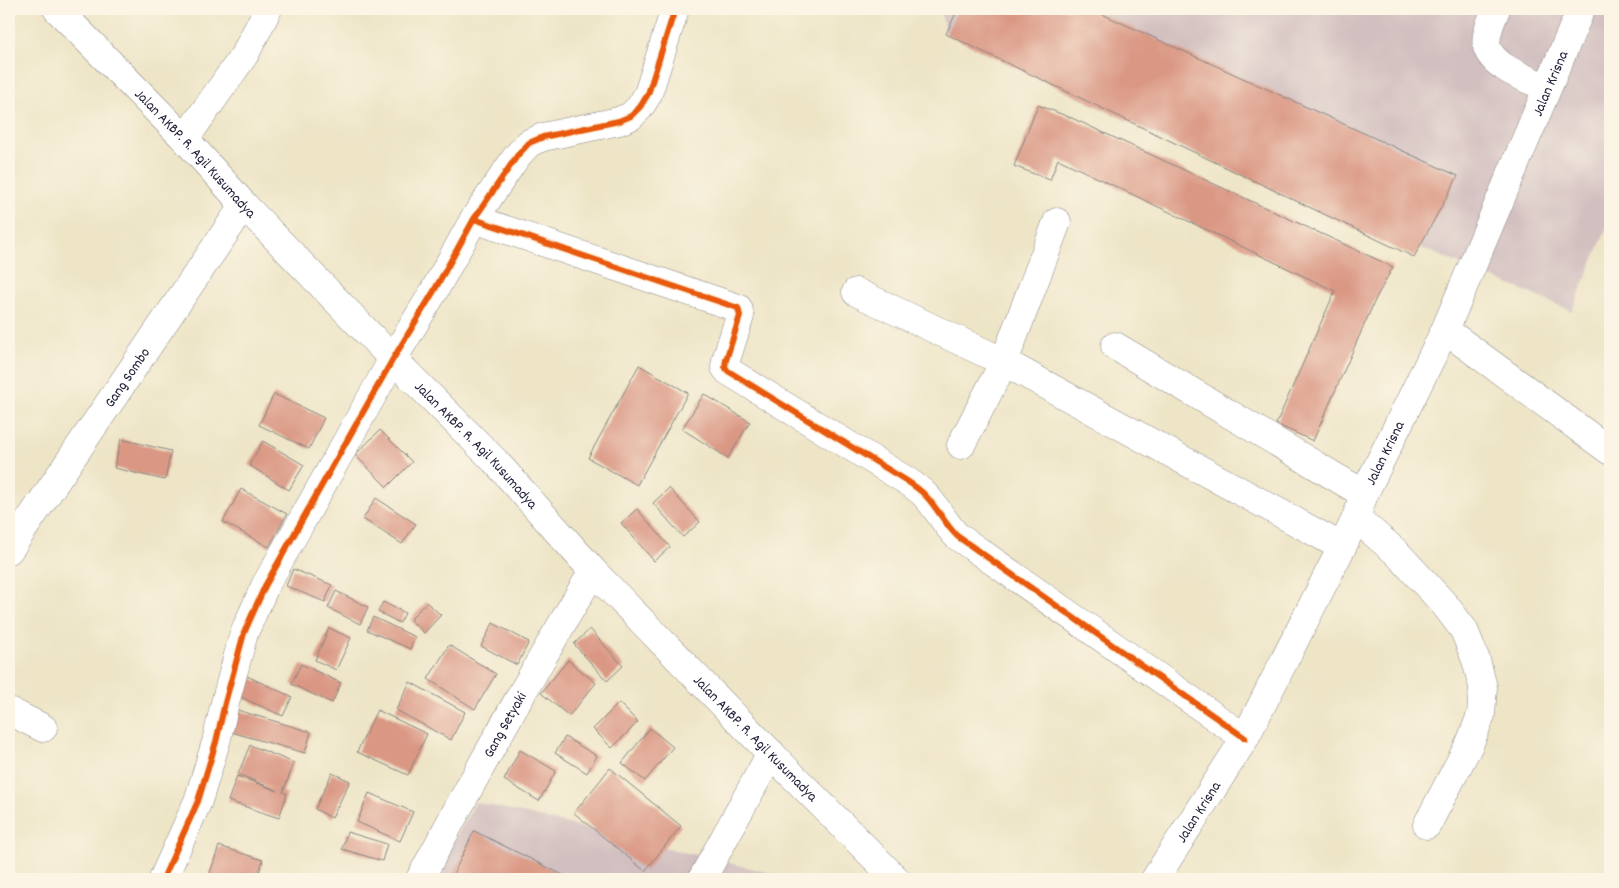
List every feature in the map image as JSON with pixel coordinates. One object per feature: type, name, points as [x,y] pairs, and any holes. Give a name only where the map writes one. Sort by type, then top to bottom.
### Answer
[{"type":"street","name":"Jalan AKBP. R. Agil Kusumadya","points":[[57,9],[185,139],[244,205],[494,461],[593,571],[896,879]]},
{"type":"street","points":[[185,139],[245,54],[268,9]]},
{"type":"street","points":[[163,879],[198,801],[244,633],[265,586],[474,220],[517,156],[529,143],[543,137],[619,121],[631,116],[640,107],[648,94],[675,9]]},
{"type":"street","points":[[1496,9],[1488,31],[1487,46],[1492,57],[1504,68],[1547,88]]},
{"type":"street","name":"Jalan Krisna","points":[[1155,879],[1245,738],[1342,547],[1445,330],[1581,9]]},
{"type":"street","name":"Gang Sombo","points":[[9,550],[244,205]]},
{"type":"street","points":[[474,220],[738,308],[740,316],[726,360],[725,367],[728,371],[908,481],[923,493],[947,526],[957,536],[1245,738]]},
{"type":"street","points":[[961,445],[1004,362],[1057,222]]},
{"type":"street","points":[[856,292],[1004,362],[1342,547]]},
{"type":"street","points":[[1445,330],[1610,451]]},
{"type":"street","points":[[1115,346],[1360,506],[1397,553],[1445,604],[1464,630],[1476,660],[1483,687],[1481,715],[1470,743],[1427,826]]},
{"type":"street","name":"Gang Setyaki","points":[[420,879],[460,804],[593,571]]},
{"type":"street","points":[[9,711],[43,728]]},
{"type":"street","points":[[702,879],[771,753]]},
{"type":"shaded area","points":[[940,9],[1610,9],[1610,220],[1572,311],[1192,152],[946,34]]},
{"type":"shaded area","points":[[476,802],[796,879],[432,879]]},
{"type":"building","points":[[958,9],[1091,9],[1458,176],[1414,257],[946,34]]},
{"type":"building","points":[[1038,105],[1074,119],[1393,267],[1376,298],[1313,441],[1276,424],[1335,291],[1058,159],[1050,180],[1014,166]]},
{"type":"building","points":[[639,365],[688,393],[637,485],[588,458]]},
{"type":"building","points":[[274,394],[324,418],[309,449],[259,425]]},
{"type":"building","points":[[704,394],[750,422],[728,458],[682,429]]},
{"type":"building","points":[[380,430],[412,462],[387,487],[355,455]]},
{"type":"building","points":[[121,439],[171,451],[165,480],[114,468]]},
{"type":"building","points":[[263,441],[304,465],[289,490],[249,465]]},
{"type":"building","points":[[669,488],[700,522],[683,537],[653,503]]},
{"type":"building","points":[[241,489],[287,514],[269,547],[223,522]]},
{"type":"building","points":[[376,498],[416,524],[402,544],[363,519]]},
{"type":"building","points":[[637,509],[670,547],[654,561],[621,523]]},
{"type":"building","points":[[293,569],[332,585],[325,602],[286,586]]},
{"type":"building","points":[[336,591],[368,607],[360,624],[328,608]]},
{"type":"building","points":[[383,602],[405,613],[400,623],[378,612]]},
{"type":"building","points":[[426,602],[441,615],[424,633],[410,620]]},
{"type":"building","points":[[373,617],[415,637],[410,649],[367,630]]},
{"type":"building","points":[[493,623],[529,642],[517,665],[481,646]]},
{"type":"building","points":[[329,628],[351,638],[336,670],[315,660]]},
{"type":"building","points":[[590,629],[623,666],[607,681],[574,644]]},
{"type":"building","points":[[449,645],[496,674],[475,709],[428,679]]},
{"type":"building","points":[[568,660],[596,683],[569,716],[541,693]]},
{"type":"building","points":[[301,664],[341,683],[332,703],[291,684]]},
{"type":"building","points":[[247,676],[292,697],[283,716],[238,696]]},
{"type":"building","points":[[410,682],[465,712],[451,740],[396,710]]},
{"type":"building","points":[[619,703],[638,722],[612,748],[593,729]]},
{"type":"building","points":[[237,710],[311,732],[305,753],[231,732]]},
{"type":"building","points":[[377,710],[427,734],[408,775],[357,752]]},
{"type":"building","points":[[650,728],[673,747],[645,781],[622,763]]},
{"type":"building","points":[[565,737],[597,756],[587,773],[555,753]]},
{"type":"building","points":[[250,745],[294,763],[283,792],[287,794],[279,818],[228,801],[237,776],[278,791],[238,774]]},
{"type":"building","points":[[520,750],[556,771],[539,801],[504,780]]},
{"type":"building","points":[[610,768],[681,826],[645,871],[574,813]]},
{"type":"building","points":[[332,773],[350,781],[332,818],[315,809]]},
{"type":"building","points":[[369,793],[413,812],[400,841],[357,822]]},
{"type":"building","points":[[474,831],[571,879],[451,879]]},
{"type":"building","points":[[347,832],[387,844],[382,861],[342,849]]},
{"type":"building","points":[[219,846],[263,860],[257,879],[208,879]]},
{"type":"cycle path","points":[[163,879],[198,801],[216,742],[244,633],[265,586],[474,219],[517,156],[529,143],[543,137],[619,121],[631,116],[640,107],[648,94],[675,9]]},
{"type":"cycle path","points":[[474,219],[738,308],[740,316],[726,360],[725,367],[728,371],[914,486],[929,499],[957,536],[1245,738]]}]
